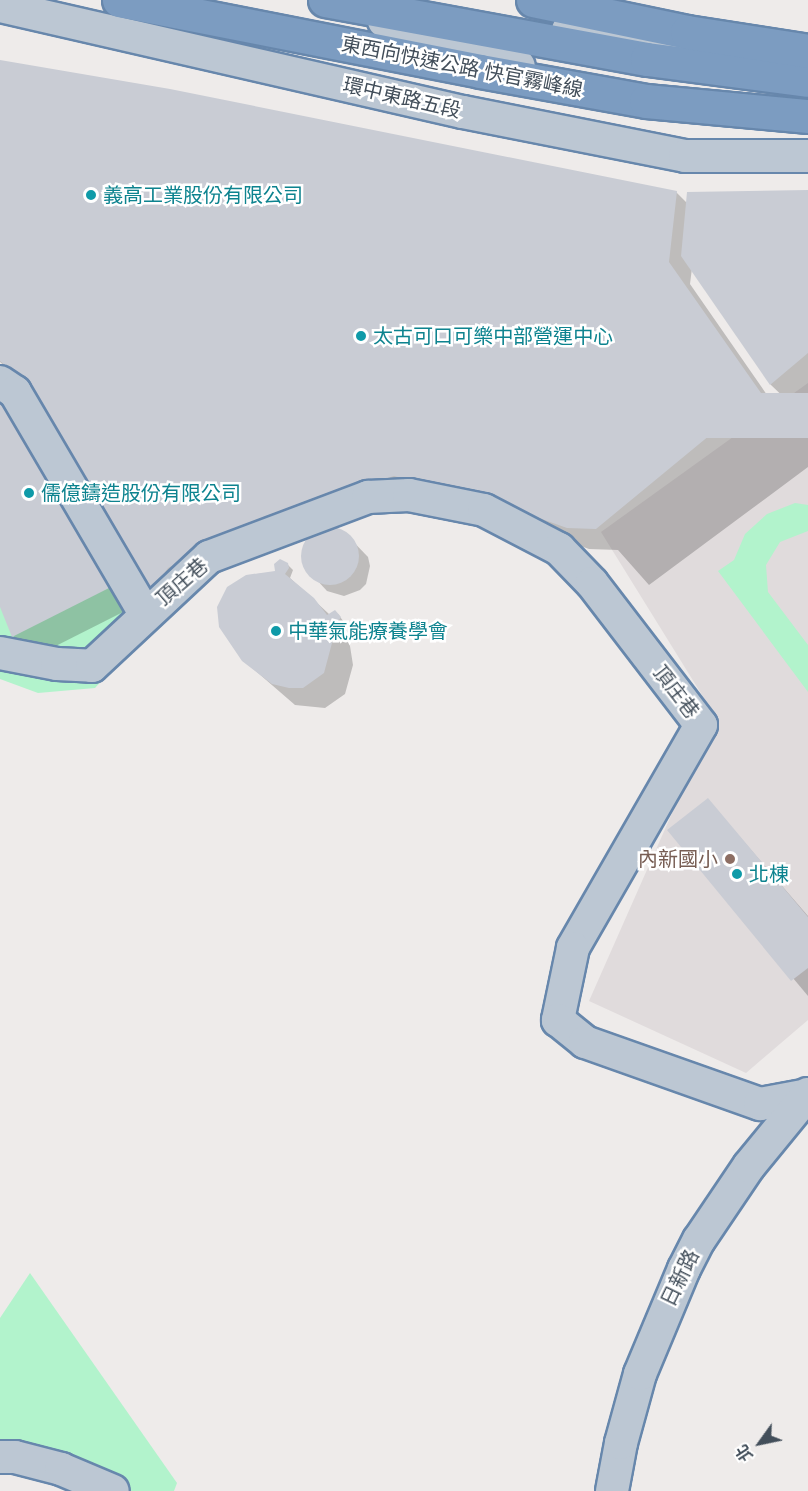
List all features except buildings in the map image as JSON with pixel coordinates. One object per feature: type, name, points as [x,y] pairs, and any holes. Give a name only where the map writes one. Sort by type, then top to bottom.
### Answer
[{"type":"highway","name":"東西向快速公路 快官霧峰線","points":[[119,0],[646,101],[808,116]]},
{"type":"highway","name":"東西向快速公路 快官霧峰線","points":[[324,0],[647,59],[808,80]]},
{"type":"highway","points":[[533,0],[687,32],[808,51]]},
{"type":"street","points":[[324,0],[504,63],[619,89],[808,102]]},
{"type":"street","points":[[394,0],[582,32],[808,60]]},
{"type":"street","name":"環中東路五段","points":[[0,6],[463,112],[684,156],[808,156]]},
{"type":"street","name":"頂庄巷","points":[[0,382],[15,392],[145,614]]},
{"type":"street","name":"頂庄巷","points":[[0,653],[57,664],[92,666],[145,614],[209,557],[368,497],[409,495],[484,510],[558,549],[592,583],[701,725],[573,948],[558,1020],[585,1042],[760,1104],[808,1094]]},
{"type":"street","name":"日新路","points":[[612,1491],[621,1443],[640,1374],[684,1269],[699,1240],[749,1166],[808,1094]]},
{"type":"street","points":[[0,1458],[15,1457],[61,1469],[113,1491]]},
{"type":"shaded area","name":"內新國小","points":[[808,383],[808,1020],[746,1073],[589,1001],[715,716],[601,532]]},
{"type":"green space","points":[[0,395],[171,605],[95,688],[38,693],[0,679]]},
{"type":"green space","points":[[795,503],[808,505],[808,531],[780,542],[766,565],[768,592],[808,645],[808,692],[718,571],[734,560],[745,534],[767,514]]},
{"type":"green space","points":[[30,1273],[177,1483],[174,1491],[101,1491],[0,1463],[0,1318]]},
{"type":"place","name":"義高工業股份有限公司","points":[[91,195]]},
{"type":"place","name":"太古可口可樂中部營運中心","points":[[361,336]]},
{"type":"place","name":"儒億鑄造股份有限公司","points":[[29,493]]},
{"type":"place","name":"中華氣能療養學會","points":[[276,631]]},
{"type":"place","name":"內新國小","points":[[730,859]]},
{"type":"place","name":"北棟","points":[[737,874]]}]
